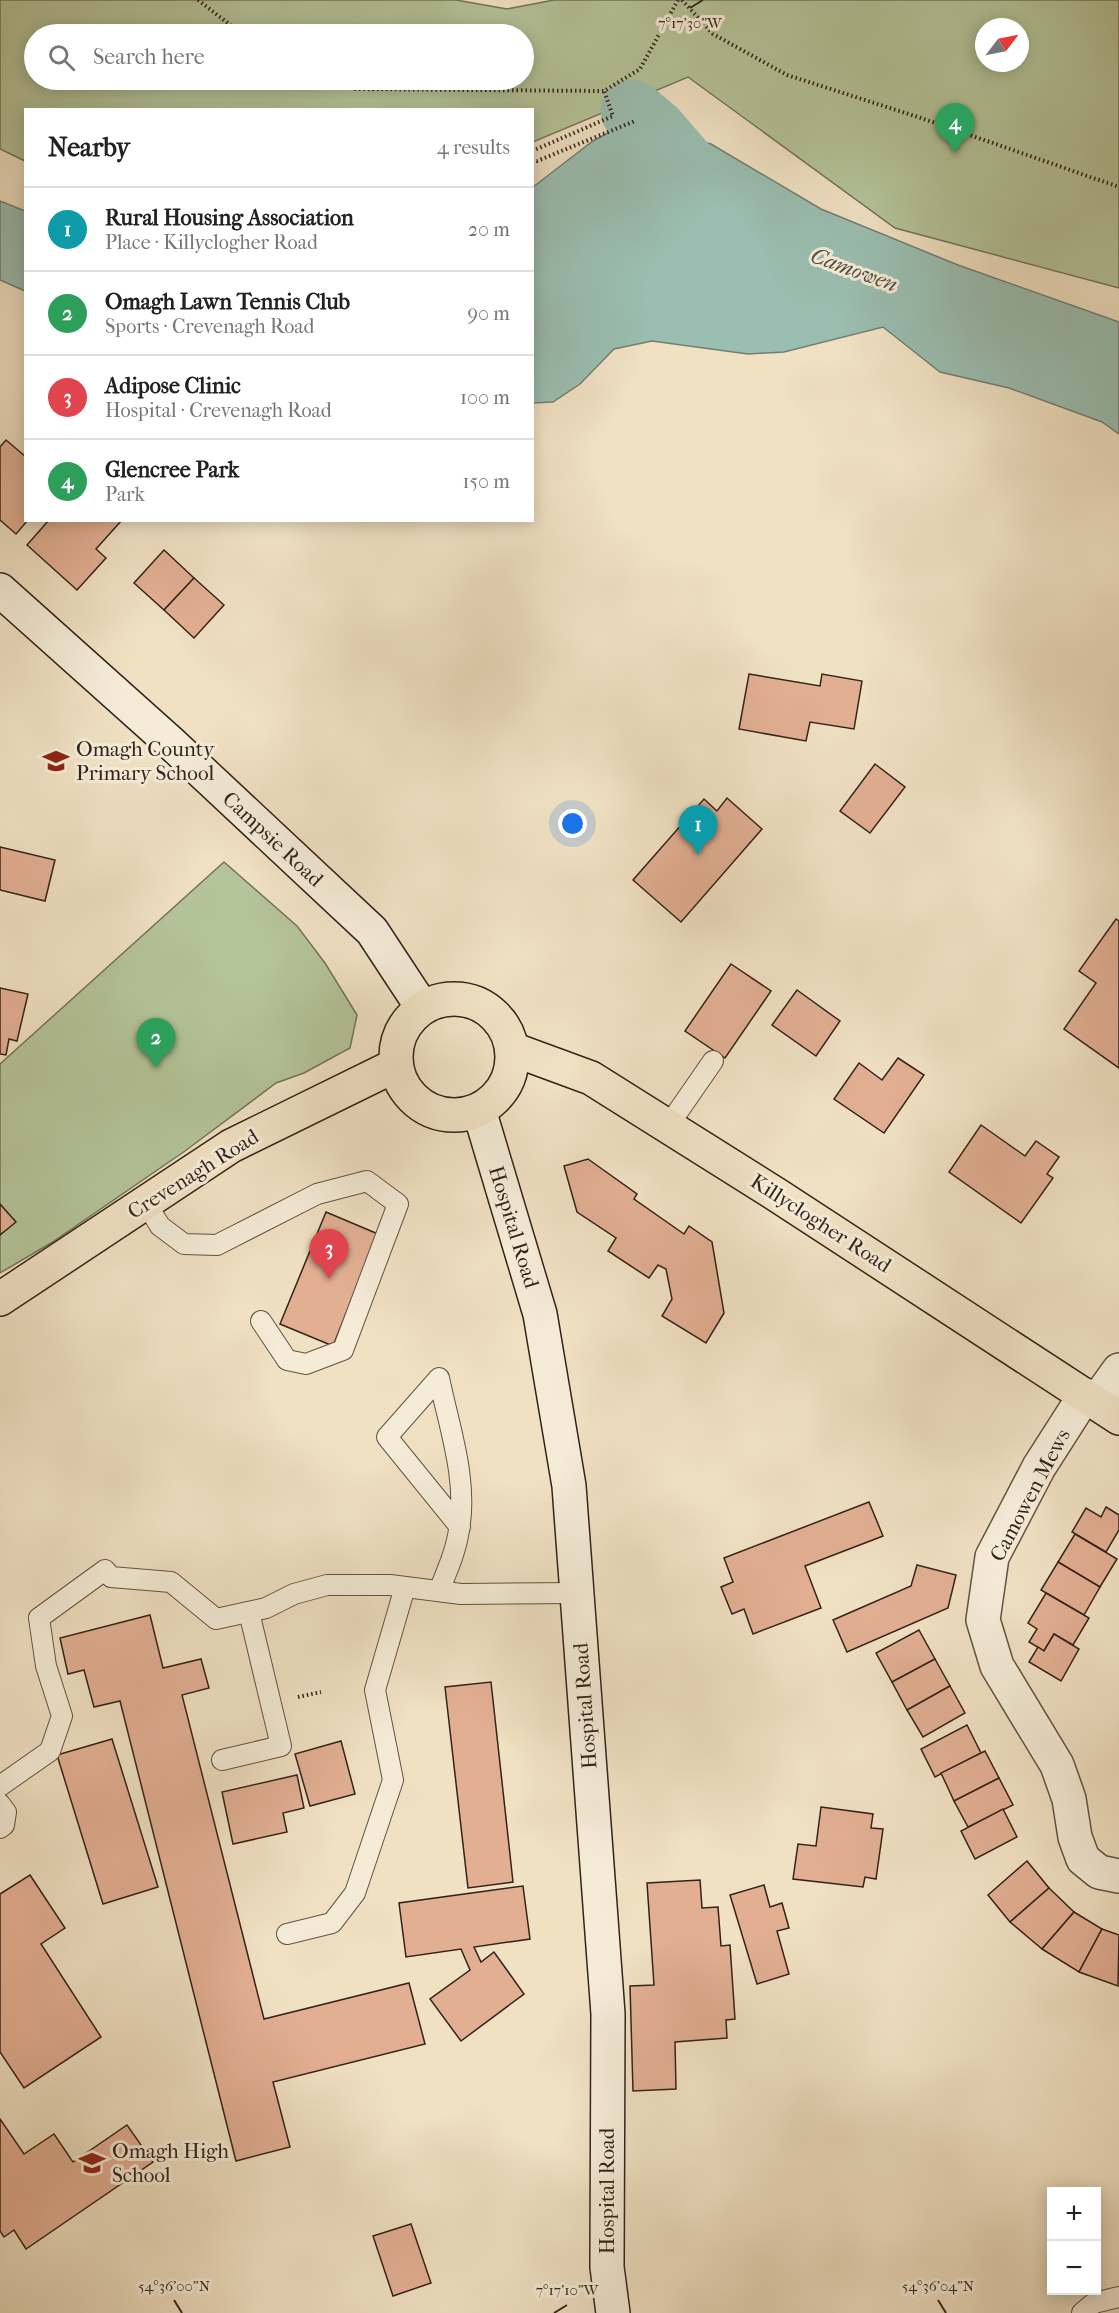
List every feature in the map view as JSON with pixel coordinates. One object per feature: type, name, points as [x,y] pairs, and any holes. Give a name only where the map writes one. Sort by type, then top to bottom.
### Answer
[{"type":"highway","points":[[443,999],[467,999],[483,1005],[496,1015],[504,1026],[512,1049],[512,1071],[506,1085],[496,1098],[480,1110],[461,1115],[441,1114],[420,1105],[405,1088],[396,1065],[396,1044],[408,1020],[422,1007],[443,999]]},
{"type":"highway","name":"Killyclogher Road","points":[[512,1049],[591,1078],[777,1195],[1100,1405]]},
{"type":"highway","name":"Crevenagh Road","points":[[0,1299],[231,1146],[396,1065]]},
{"type":"main road","name":"Campsie Road","points":[[0,590],[171,743],[372,931],[422,1007]]},
{"type":"main road","name":"Hospital Road","points":[[480,1110],[540,1314],[569,1486],[608,2014],[607,2267],[613,2313]]},
{"type":"main road","name":"Camowen Mews","points":[[1119,1370],[1100,1405],[1039,1467],[992,1557],[983,1620],[997,1665],[1057,1765],[1069,1799],[1075,1837],[1083,1859],[1099,1872],[1119,1876]]},
{"type":"lane","points":[[668,1126],[713,1061]]},
{"type":"lane","points":[[146,1203],[160,1227],[184,1244],[217,1245],[317,1194],[367,1181],[398,1204],[343,1350],[306,1364],[287,1360],[261,1322]]},
{"type":"lane","points":[[439,1591],[456,1548],[460,1527],[460,1476],[438,1378],[387,1437],[460,1527]]},
{"type":"lane","points":[[0,1786],[50,1751],[62,1716],[46,1666],[39,1617],[105,1570],[111,1577],[171,1582],[216,1619],[266,1608],[294,1594],[327,1585],[405,1587],[461,1594],[577,1593]]},
{"type":"lane","points":[[287,1934],[332,1923],[355,1893],[393,1780],[375,1690],[405,1587]]},
{"type":"lane","points":[[222,1760],[281,1746],[249,1612]]},
{"type":"lane","points":[[0,1804],[6,1812],[0,1828]]},
{"type":"lane","points":[[1082,2313],[1094,2303],[1119,2297]]},
{"type":"path","points":[[198,0],[229,24]]},
{"type":"path","points":[[478,90],[604,91],[640,69],[680,0],[713,34],[787,75],[921,118],[1119,188]]},
{"type":"path","points":[[534,150],[613,116],[604,91]]},
{"type":"path","points":[[534,160],[635,121]]},
{"type":"green space","points":[[0,0],[456,0],[507,9],[554,0],[1119,0],[1119,288],[895,228],[688,77],[534,142],[534,108],[24,108],[24,161],[0,149]]},
{"type":"green space","points":[[224,862],[297,926],[325,963],[357,1015],[350,1048],[304,1073],[276,1083],[185,1151],[51,1243],[0,1273],[0,1064]]},
{"type":"water","name":"Camowen","points":[[628,122],[711,144],[821,209],[958,265],[1119,322],[1119,434],[1102,422],[1009,388],[940,372],[883,327],[784,352],[748,354],[652,341],[614,349],[580,384],[553,402],[534,403],[534,186],[593,141]]},
{"type":"water","points":[[0,201],[24,211],[24,291],[0,280]]},
{"type":"building","points":[[6,440],[24,455],[24,522],[26,522],[16,534],[0,520],[0,447]]},
{"type":"building","points":[[47,522],[120,522],[96,549],[106,558],[77,590],[27,545]]},
{"type":"building","points":[[164,550],[194,578],[164,610],[134,583]]},
{"type":"building","points":[[194,578],[224,605],[194,638],[164,610]]},
{"type":"building","points":[[749,674],[820,686],[822,674],[862,681],[854,729],[810,722],[806,741],[739,729]]},
{"type":"building","points":[[875,764],[905,787],[870,833],[840,811]]},
{"type":"building","points":[[727,798],[762,829],[681,922],[633,880],[704,799],[717,811]]},
{"type":"building","points":[[0,847],[55,860],[45,901],[0,890]]},
{"type":"building","points":[[1116,919],[1119,921],[1119,1068],[1064,1029],[1096,983],[1079,971]]},
{"type":"building","points":[[731,964],[771,991],[725,1058],[685,1031]]},
{"type":"building","points":[[0,988],[28,994],[17,1041],[9,1039],[6,1055],[0,1054]]},
{"type":"building","points":[[797,990],[840,1021],[816,1056],[772,1025]]},
{"type":"building","points":[[898,1058],[924,1075],[884,1133],[834,1099],[859,1063],[882,1080]]},
{"type":"building","points":[[981,1125],[1025,1156],[1036,1141],[1059,1157],[1047,1174],[1053,1178],[1021,1223],[949,1172]]},
{"type":"building","points":[[588,1159],[637,1194],[634,1199],[684,1234],[689,1226],[712,1242],[724,1313],[706,1343],[662,1316],[672,1299],[666,1269],[658,1265],[649,1278],[608,1251],[616,1238],[577,1212],[564,1166]]},
{"type":"building","points":[[0,1204],[16,1222],[0,1235]]},
{"type":"building","points":[[326,1212],[378,1234],[333,1346],[280,1324]]},
{"type":"building","points":[[869,1502],[883,1536],[805,1566],[821,1608],[753,1634],[744,1609],[732,1614],[721,1587],[733,1582],[724,1558]]},
{"type":"building","points":[[1106,1507],[1119,1515],[1119,1530],[1106,1552],[1072,1532],[1086,1508],[1101,1517]]},
{"type":"building","points":[[1075,1534],[1117,1559],[1100,1587],[1058,1562]]},
{"type":"building","points":[[1058,1562],[1100,1587],[1084,1615],[1041,1590]]},
{"type":"building","points":[[917,1565],[956,1575],[948,1608],[847,1652],[833,1620],[911,1586]]},
{"type":"building","points":[[1046,1593],[1089,1618],[1073,1645],[1054,1634],[1044,1651],[1029,1642],[1037,1629],[1028,1623]]},
{"type":"building","points":[[150,1615],[163,1668],[201,1659],[209,1688],[182,1695],[264,2019],[409,1983],[425,2044],[273,2082],[290,2147],[236,2161],[120,1701],[94,1707],[84,1670],[68,1674],[60,1638]]},
{"type":"building","points":[[919,1630],[935,1659],[892,1682],[876,1653]]},
{"type":"building","points":[[1054,1634],[1079,1649],[1061,1681],[1029,1662],[1038,1647],[1044,1651]]},
{"type":"building","points":[[935,1659],[950,1686],[907,1710],[892,1682]]},
{"type":"building","points":[[491,1682],[513,1882],[468,1888],[445,1687]]},
{"type":"building","points":[[950,1686],[965,1713],[923,1737],[907,1710]]},
{"type":"building","points":[[967,1725],[981,1753],[935,1777],[921,1749]]},
{"type":"building","points":[[112,1739],[158,1887],[103,1904],[57,1755]]},
{"type":"building","points":[[341,1741],[355,1794],[310,1806],[295,1754]]},
{"type":"building","points":[[985,1751],[999,1778],[954,1801],[941,1773]]},
{"type":"building","points":[[297,1775],[304,1808],[283,1813],[287,1832],[233,1844],[222,1792]]},
{"type":"building","points":[[999,1778],[1013,1805],[968,1827],[954,1801]]},
{"type":"building","points":[[821,1807],[873,1814],[871,1828],[883,1829],[876,1879],[865,1877],[863,1887],[793,1879],[798,1844],[816,1846]]},
{"type":"building","points":[[1003,1809],[1017,1837],[975,1859],[961,1831]]},
{"type":"building","points":[[1027,1861],[1049,1888],[1010,1922],[988,1895]]},
{"type":"building","points":[[30,1875],[65,1928],[41,1944],[101,2037],[24,2088],[0,2052],[0,1894]]},
{"type":"building","points":[[700,1880],[702,1908],[718,1907],[721,1946],[730,1945],[735,2019],[726,2020],[727,2038],[675,2042],[676,2089],[633,2091],[630,1986],[654,1985],[647,1883]]},
{"type":"building","points":[[764,1885],[770,1907],[782,1903],[789,1928],[777,1931],[789,1974],[757,1984],[730,1895]]},
{"type":"building","points":[[523,1886],[530,1939],[474,1947],[481,1962],[494,1952],[524,1994],[461,2041],[430,1999],[470,1970],[461,1949],[406,1957],[399,1903]]},
{"type":"building","points":[[1049,1888],[1074,1912],[1042,1949],[1010,1922]]},
{"type":"building","points":[[1074,1912],[1102,1929],[1079,1972],[1042,1949]]},
{"type":"building","points":[[1102,1929],[1119,1935],[1118,1986],[1079,1972]]},
{"type":"building","points":[[0,2119],[24,2154],[54,2134],[73,2162],[127,2125],[153,2162],[26,2249],[14,2230],[4,2237],[0,2231]]},
{"type":"building","points":[[411,2224],[431,2283],[393,2296],[373,2236]]},
{"type":"waterway","points":[[632,111],[655,130],[713,197]]},
{"type":"place","name":"Glencree Park","points":[[955,153]]},
{"type":"place","name":"Omagh County Primary School","points":[[56,761]]},
{"type":"place","name":"Rural Housing Association","points":[[698,855]]},
{"type":"place","name":"Omagh Lawn Tennis Club","points":[[156,1068]]},
{"type":"place","name":"Adipose Clinic","points":[[329,1279]]},
{"type":"place","name":"Omagh High School","points":[[92,2163]]}]
